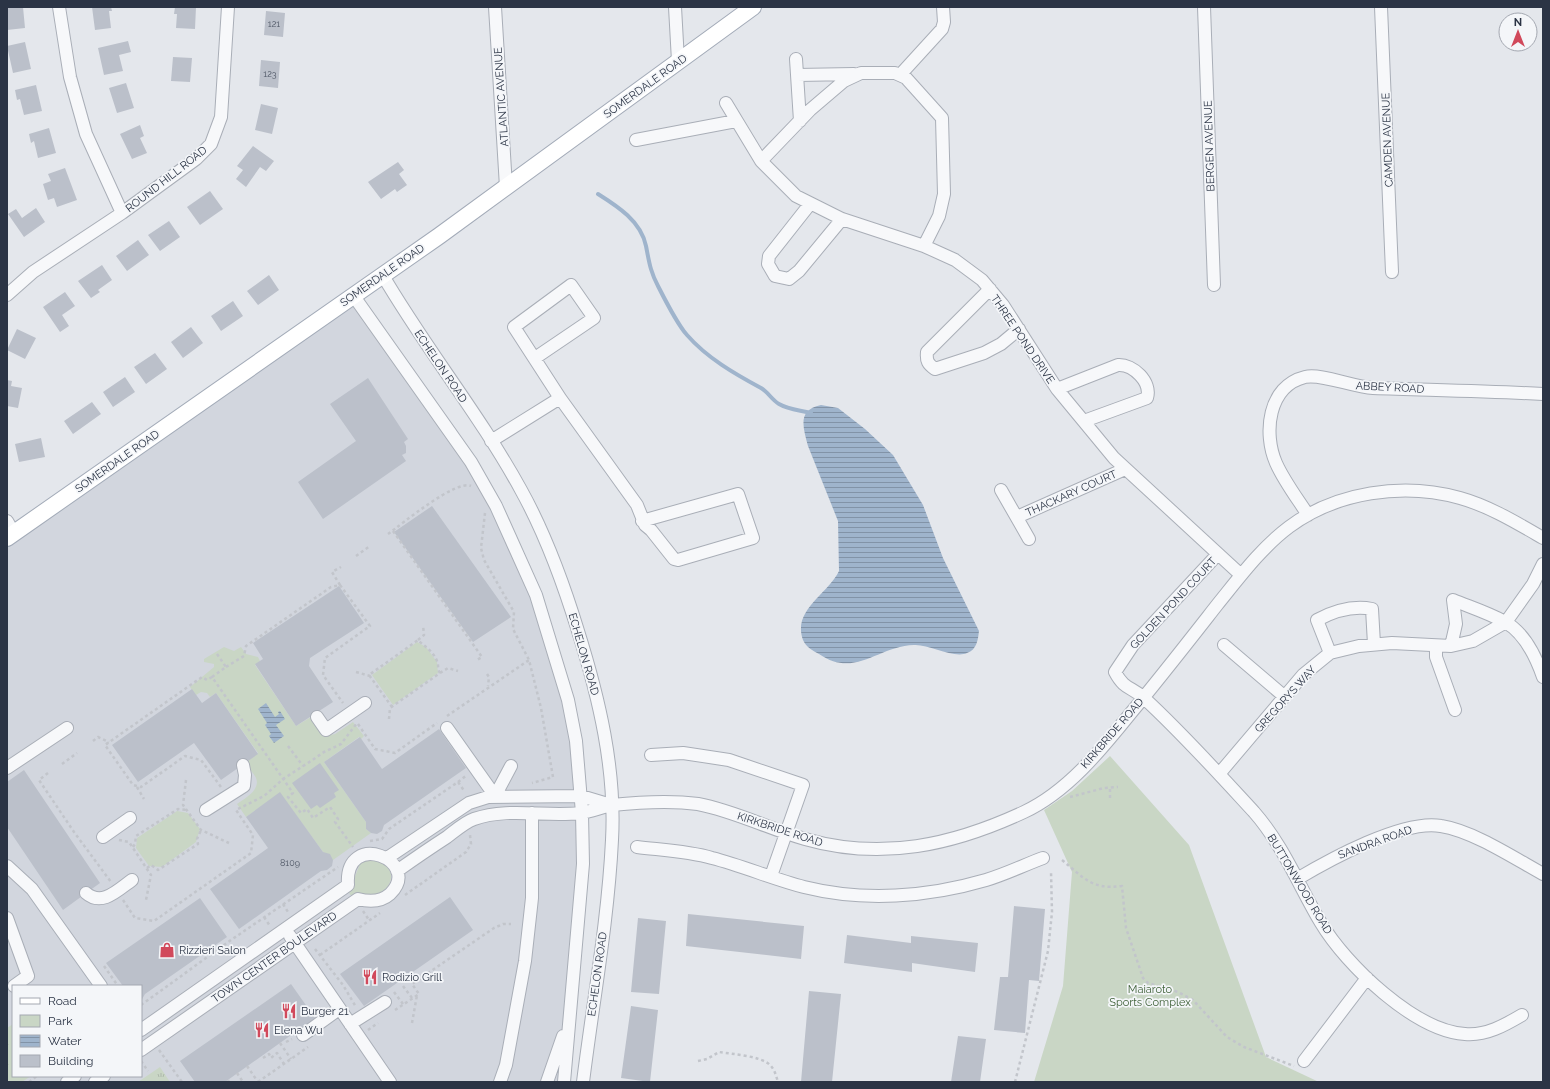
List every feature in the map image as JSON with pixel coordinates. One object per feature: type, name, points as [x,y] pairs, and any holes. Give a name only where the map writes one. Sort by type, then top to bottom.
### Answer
[{"type":"main road","name":"SOMERDALE ROAD","points":[[9,530],[353,296],[506,187],[753,7]]},
{"type":"street","points":[[59,7],[70,77],[86,134],[122,213]]},
{"type":"street","name":"ROUND HILL ROAD","points":[[7,294],[33,272],[122,213],[196,159],[211,144],[221,117],[228,7]]},
{"type":"street","name":"ATLANTIC AVENUE","points":[[495,7],[506,187]]},
{"type":"street","points":[[675,7],[678,61]]},
{"type":"street","points":[[900,75],[942,29],[944,22],[943,7]]},
{"type":"street","name":"BERGEN AVENUE","points":[[1204,7],[1214,284]]},
{"type":"street","name":"CAMDEN AVENUE","points":[[1381,7],[1392,272]]},
{"type":"street","points":[[796,59],[800,120]]},
{"type":"street","points":[[797,75],[861,74],[878,72],[895,73],[906,78],[942,118],[944,194],[939,216],[924,246]]},
{"type":"street","points":[[761,161],[800,120],[844,81],[861,74]]},
{"type":"street","name":"THREE POND DRIVE","points":[[726,103],[761,161],[785,187],[810,204],[842,219],[924,246],[955,260],[970,269],[1003,304],[1057,389],[1125,469],[1217,555],[1241,575]]},
{"type":"street","points":[[636,140],[736,121]]},
{"type":"street","points":[[810,204],[769,256],[768,264],[775,276],[789,278],[799,271],[842,219]]},
{"type":"street","name":"ECHELON ROAD","points":[[382,274],[491,441],[521,489],[542,528],[562,578],[594,680],[605,741],[612,805],[612,839],[606,911],[583,1082]]},
{"type":"street","points":[[535,358],[594,318],[571,285],[514,327],[560,398],[637,505],[642,521],[674,559],[678,560],[753,538],[738,494],[642,521]]},
{"type":"street","points":[[990,289],[927,352],[926,358],[928,364],[935,369],[984,353],[1001,344],[1019,329]]},
{"type":"street","name":"ECHELON ROAD","points":[[353,296],[471,462],[499,513],[536,595],[568,700],[576,741],[582,813],[583,864],[564,1082]]},
{"type":"street","points":[[1057,389],[1118,365],[1123,364],[1138,372],[1143,379],[1148,394],[1146,398],[1084,421]]},
{"type":"street","name":"ABBEY ROAD","points":[[1308,515],[1276,463],[1272,451],[1270,433],[1271,414],[1280,391],[1290,384],[1304,377],[1316,376],[1357,387],[1543,394]]},
{"type":"street","points":[[491,441],[560,398]]},
{"type":"street","name":"THACKARY COURT","points":[[1017,517],[1125,469]]},
{"type":"street","name":"THACKARY COURT","points":[[1001,490],[1029,539]]},
{"type":"street","name":"KIRKBRIDE ROAD","points":[[612,805],[667,802],[700,805],[724,810],[785,833],[828,845],[851,849],[875,850],[925,846],[952,840],[988,828],[1029,810],[1067,782],[1111,738],[1241,575],[1276,537],[1308,515],[1329,504],[1384,491],[1430,492],[1459,497],[1478,504],[1543,538]]},
{"type":"street","name":"GOLDEN POND COURT","points":[[1115,672],[1133,645],[1217,555]]},
{"type":"street","name":"GREGORYS WAY","points":[[1219,774],[1303,675],[1330,653],[1374,644],[1392,643],[1451,646],[1472,641],[1506,622],[1533,584],[1543,564]]},
{"type":"street","points":[[1451,646],[1456,624],[1454,600],[1506,622],[1522,638],[1540,660],[1543,678]]},
{"type":"street","points":[[1330,653],[1317,620],[1335,611],[1361,606],[1372,609],[1374,644]]},
{"type":"street","points":[[1224,645],[1285,697]]},
{"type":"street","points":[[1436,646],[1436,657],[1455,710]]},
{"type":"street","name":"BUTTONWOOD ROAD","points":[[1115,672],[1121,683],[1144,697],[1256,814],[1276,840],[1322,924],[1343,953],[1376,987],[1420,1020],[1446,1032],[1466,1035],[1484,1033],[1503,1026],[1522,1015]]},
{"type":"street","points":[[317,717],[326,730],[365,703]]},
{"type":"street","points":[[444,722],[494,796]]},
{"type":"street","points":[[7,768],[67,728]]},
{"type":"street","points":[[651,755],[683,753],[729,760],[803,785],[771,876]]},
{"type":"street","points":[[206,810],[244,786],[245,775],[243,765]]},
{"type":"street","points":[[494,796],[511,766]]},
{"type":"street","points":[[494,796],[581,796],[612,805],[582,813],[497,814],[472,820],[398,871],[387,858],[468,803],[494,796]]},
{"type":"street","points":[[500,1082],[506,1065],[525,961],[532,898],[532,813]]},
{"type":"street","points":[[103,837],[130,818]]},
{"type":"street","name":"SANDRA ROAD","points":[[1297,879],[1335,857],[1405,828],[1426,825],[1441,826],[1459,831],[1498,849],[1543,874]]},
{"type":"street","points":[[637,847],[685,852],[711,857],[804,886],[839,893],[879,896],[955,888],[988,879],[1043,858]]},
{"type":"street","name":"TOWN CENTER BOULEVARD","points":[[142,1029],[348,885],[347,876],[350,868],[355,861],[362,856],[379,854],[387,858]]},
{"type":"street","points":[[7,866],[32,889],[100,985]]},
{"type":"street","name":"TOWN CENTER BOULEVARD","points":[[142,1046],[358,898],[375,901],[387,896],[396,886],[398,871]]},
{"type":"street","points":[[86,893],[95,899],[106,898],[132,880]]},
{"type":"street","points":[[7,918],[28,976],[14,985]]},
{"type":"street","points":[[285,930],[390,1082]]},
{"type":"street","points":[[1304,1061],[1368,978]]},
{"type":"street","points":[[350,1024],[385,1002]]},
{"type":"street","points":[[303,1035],[340,1009]]},
{"type":"street","points":[[547,1082],[569,1020]]},
{"type":"path","points":[[388,534],[448,492],[470,485],[474,490]]},
{"type":"path","points":[[485,511],[481,548],[484,560],[514,612],[513,629],[529,660],[541,708],[552,777],[546,781],[528,784]]},
{"type":"path","points":[[393,530],[482,656],[477,660]]},
{"type":"path","points":[[356,556],[370,546]]},
{"type":"path","points":[[341,567],[332,572],[370,626],[325,658],[323,675],[346,706]]},
{"type":"path","points":[[144,800],[137,787],[133,785],[105,745],[202,677],[207,680],[244,656],[246,646],[331,587],[340,584]]},
{"type":"path","points":[[370,676],[369,675],[424,635],[423,625]]},
{"type":"path","points":[[418,640],[427,646],[438,662],[438,669],[440,673]]},
{"type":"path","points":[[217,654],[226,667]]},
{"type":"path","points":[[355,721],[375,749],[395,753],[444,722],[488,686],[529,660]]},
{"type":"path","points":[[389,719],[390,708],[440,673],[448,668],[458,671]]},
{"type":"path","points":[[356,672],[370,676],[392,707]]},
{"type":"path","points":[[487,674],[489,676],[488,686]]},
{"type":"path","points":[[212,677],[293,793],[288,797],[298,812],[301,813],[307,809],[313,818],[330,807],[338,819],[335,822],[354,847]]},
{"type":"path","points":[[125,896],[122,898],[135,918],[154,921],[250,853],[253,835],[236,810],[264,796],[303,766],[324,752],[341,744],[358,724]]},
{"type":"path","points":[[93,741],[98,737],[109,742]]},
{"type":"path","points":[[288,746],[303,766]]},
{"type":"path","points":[[62,764],[77,753]]},
{"type":"path","points":[[137,787],[141,787],[185,756],[201,760],[224,793]]},
{"type":"path","points":[[48,774],[39,780],[108,880],[112,882],[118,879]]},
{"type":"path","points":[[365,842],[382,839],[389,829],[458,782],[467,774]]},
{"type":"path","points":[[458,782],[465,792]]},
{"type":"path","points":[[1068,798],[1087,792],[1118,787]]},
{"type":"path","points":[[1110,788],[1110,798]]},
{"type":"path","points":[[133,847],[136,836],[178,809],[187,810]]},
{"type":"path","points":[[147,868],[151,865],[158,870],[198,844],[197,839],[200,830]]},
{"type":"path","points":[[103,837],[130,842],[152,875],[146,900]]},
{"type":"path","points":[[348,852],[359,845]]},
{"type":"path","points":[[1062,860],[1097,886],[1107,888],[1122,886],[1126,928],[1143,978],[1148,983],[1178,992],[1193,1000],[1227,1036],[1244,1048],[1293,1067],[1304,1061]]},
{"type":"path","points":[[142,1004],[264,917],[338,867],[340,862]]},
{"type":"path","points":[[1015,1082],[1048,951],[1052,912],[1051,871]]},
{"type":"path","points":[[283,904],[290,914]]},
{"type":"path","points":[[264,917],[271,928]]},
{"type":"path","points":[[412,1023],[417,995],[419,994],[412,984],[494,928],[503,924],[511,924]]},
{"type":"path","points":[[313,946],[343,985],[357,1011]]},
{"type":"path","points":[[104,966],[117,985]]},
{"type":"path","points":[[403,986],[412,998]]},
{"type":"path","points":[[394,992],[403,1004]]},
{"type":"path","points":[[392,1012],[417,995]]},
{"type":"path","points":[[368,1030],[380,1021]]},
{"type":"path","points":[[280,1043],[291,1059]]},
{"type":"path","points":[[247,1066],[258,1082],[310,1046]]},
{"type":"path","points":[[158,1047],[182,1082]]},
{"type":"path","points":[[698,1061],[707,1059],[719,1052],[749,1057],[770,1064],[774,1070],[778,1082]]},
{"type":"path","points":[[264,1058],[269,1054],[271,1058],[277,1053],[284,1064]]},
{"type":"path","points":[[142,1062],[148,1071]]},
{"type":"path","points":[[237,1073],[243,1082]]},
{"type":"shaded area","points":[[353,295],[471,462],[536,595],[568,700],[582,813],[564,1082],[7,1082],[7,538]]},
{"type":"green space","points":[[417,642],[426,647],[437,662],[438,673],[393,705],[372,675]]},
{"type":"green space","points":[[224,647],[234,651],[241,647],[246,654],[258,657],[260,661],[255,665],[296,726],[311,717],[320,732],[327,736],[335,734],[353,722],[364,736],[361,739],[359,737],[324,762],[366,822],[366,829],[371,833],[333,860],[323,852],[280,793],[246,817],[237,804],[251,794],[256,786],[256,778],[245,763],[258,753],[216,693],[210,697],[207,693],[201,692],[196,695],[190,687],[214,667],[214,664],[204,662],[204,659]]},
{"type":"green space","name":"Maiaroto Sports Complex","points":[[1110,756],[1189,845],[1266,1057],[1319,1082],[1034,1082],[1063,986],[1072,872],[1044,810],[1072,791]]},
{"type":"green space","points":[[177,811],[188,813],[200,829],[196,842],[162,867],[149,866],[136,848],[137,838]]},
{"type":"green space","points":[[379,859],[386,865],[390,872],[391,880],[387,888],[380,893],[373,895],[350,895],[349,891],[360,864],[365,860]]},
{"type":"green space","points":[[12,1025],[12,1077],[30,1077],[22,1082],[9,1082],[7,1079],[7,1028]]},
{"type":"green space","points":[[160,1067],[170,1082],[138,1082]]},
{"type":"water","points":[[821,405],[838,408],[865,429],[893,455],[923,505],[943,558],[979,631],[975,647],[970,652],[955,654],[920,645],[914,645],[889,650],[855,662],[844,663],[832,661],[812,650],[804,642],[801,629],[802,620],[813,603],[839,571],[838,521],[808,446],[804,426],[805,415],[808,411],[813,407]]},
{"type":"water","points":[[266,703],[275,717],[280,711],[285,719],[276,725],[284,736],[274,743],[269,736],[271,734],[265,725],[267,723],[258,709]]},
{"type":"building","points":[[7,7],[23,7],[25,28],[7,30]]},
{"type":"building","points":[[92,7],[111,7],[112,11],[109,11],[111,28],[95,30]]},
{"type":"building","points":[[175,7],[196,7],[195,29],[176,28],[177,14],[174,14]]},
{"type":"building","points":[[266,11],[285,13],[283,37],[264,35]]},
{"type":"building","points":[[128,41],[131,52],[119,55],[123,71],[104,75],[98,48]]},
{"type":"building","points":[[25,42],[31,69],[13,73],[7,46]]},
{"type":"building","points":[[173,57],[192,58],[190,82],[171,81]]},
{"type":"building","points":[[261,60],[280,62],[278,88],[259,86]]},
{"type":"building","points":[[126,83],[134,108],[117,113],[109,88]]},
{"type":"building","points":[[36,85],[42,111],[24,115],[20,99],[17,100],[15,90]]},
{"type":"building","points":[[261,104],[278,108],[272,134],[255,130]]},
{"type":"building","points":[[140,125],[144,136],[140,138],[147,153],[132,159],[120,134]]},
{"type":"building","points":[[49,128],[56,153],[38,158],[34,141],[31,143],[29,134]]},
{"type":"building","points":[[253,146],[274,161],[266,171],[260,167],[246,187],[236,179],[243,170],[237,166]]},
{"type":"building","points":[[398,162],[404,170],[399,174],[407,185],[397,192],[395,189],[381,199],[368,182]]},
{"type":"building","points":[[65,168],[77,200],[57,207],[54,198],[48,200],[43,184],[51,181],[48,174]]},
{"type":"building","points":[[210,191],[223,209],[200,225],[187,207]]},
{"type":"building","points":[[36,208],[45,222],[24,237],[8,214],[16,209],[22,218]]},
{"type":"building","points":[[169,221],[180,237],[160,251],[148,235]]},
{"type":"building","points":[[138,240],[149,255],[127,271],[116,256]]},
{"type":"building","points":[[102,265],[112,280],[98,290],[100,292],[91,298],[78,281]]},
{"type":"building","points":[[269,275],[279,290],[258,305],[247,291]]},
{"type":"building","points":[[65,292],[75,306],[62,315],[69,326],[60,332],[43,307]]},
{"type":"building","points":[[233,301],[243,316],[221,331],[211,316]]},
{"type":"building","points":[[191,327],[203,343],[183,358],[171,342]]},
{"type":"building","points":[[17,329],[36,338],[25,359],[7,350]]},
{"type":"building","points":[[155,353],[167,369],[146,384],[134,367]]},
{"type":"building","points":[[125,377],[135,392],[113,407],[103,392]]},
{"type":"building","points":[[368,378],[408,439],[404,442],[406,446],[406,453],[402,455],[406,461],[323,519],[298,482],[356,441],[330,404]]},
{"type":"building","points":[[7,380],[12,381],[11,386],[22,388],[18,408],[7,406]]},
{"type":"building","points":[[92,402],[101,414],[73,434],[64,421]]},
{"type":"building","points":[[41,438],[45,457],[19,462],[15,444]]},
{"type":"building","points":[[432,506],[511,617],[473,642],[394,532]]},
{"type":"building","points":[[339,586],[364,623],[310,658],[309,666],[333,702],[296,726],[255,664],[263,659],[253,643]]},
{"type":"building","points":[[192,689],[202,703],[216,693],[258,754],[221,780],[194,743],[138,782],[112,745]]},
{"type":"building","points":[[439,729],[466,768],[384,825],[382,831],[377,834],[371,833],[366,829],[366,822],[324,762],[360,737],[382,769]]},
{"type":"building","points":[[320,763],[339,790],[334,793],[336,797],[320,808],[317,805],[311,809],[292,783]]},
{"type":"building","points":[[24,770],[100,883],[63,910],[7,827],[7,782]]},
{"type":"building","points":[[280,792],[323,852],[330,854],[333,860],[332,866],[327,870],[321,871],[239,929],[210,889],[268,848],[246,817]]},
{"type":"building","points":[[450,897],[473,930],[364,1006],[340,974]]},
{"type":"building","name":"Rizzieri Salon","points":[[200,898],[227,937],[145,994],[142,999],[142,985],[122,985],[106,963]]},
{"type":"building","points":[[1014,906],[1045,909],[1039,981],[1029,980],[1025,1033],[994,1030],[1000,977],[1008,977]]},
{"type":"building","points":[[688,914],[804,926],[801,959],[686,946]]},
{"type":"building","points":[[638,918],[666,921],[659,994],[631,992]]},
{"type":"building","points":[[847,935],[911,943],[911,936],[978,943],[975,972],[912,963],[912,972],[844,963]]},
{"type":"building","points":[[291,984],[315,1018],[225,1082],[195,1082],[180,1061]]},
{"type":"building","points":[[809,991],[841,994],[832,1082],[801,1082]]},
{"type":"building","points":[[631,1006],[658,1010],[650,1082],[621,1078]]},
{"type":"building","points":[[958,1036],[986,1039],[980,1082],[951,1082]]},
{"type":"waterway","points":[[598,194],[620,209],[639,229],[646,246],[655,281],[687,335],[712,358],[763,390],[779,404],[791,409],[811,413]]},
{"type":"place","name":"Rizzieri Salon","points":[[167,950]]},
{"type":"place","name":"Rodizio Grill","points":[[370,977]]},
{"type":"place","name":"Burger 21","points":[[289,1011]]},
{"type":"place","name":"Elena Wu","points":[[262,1030]]}]
